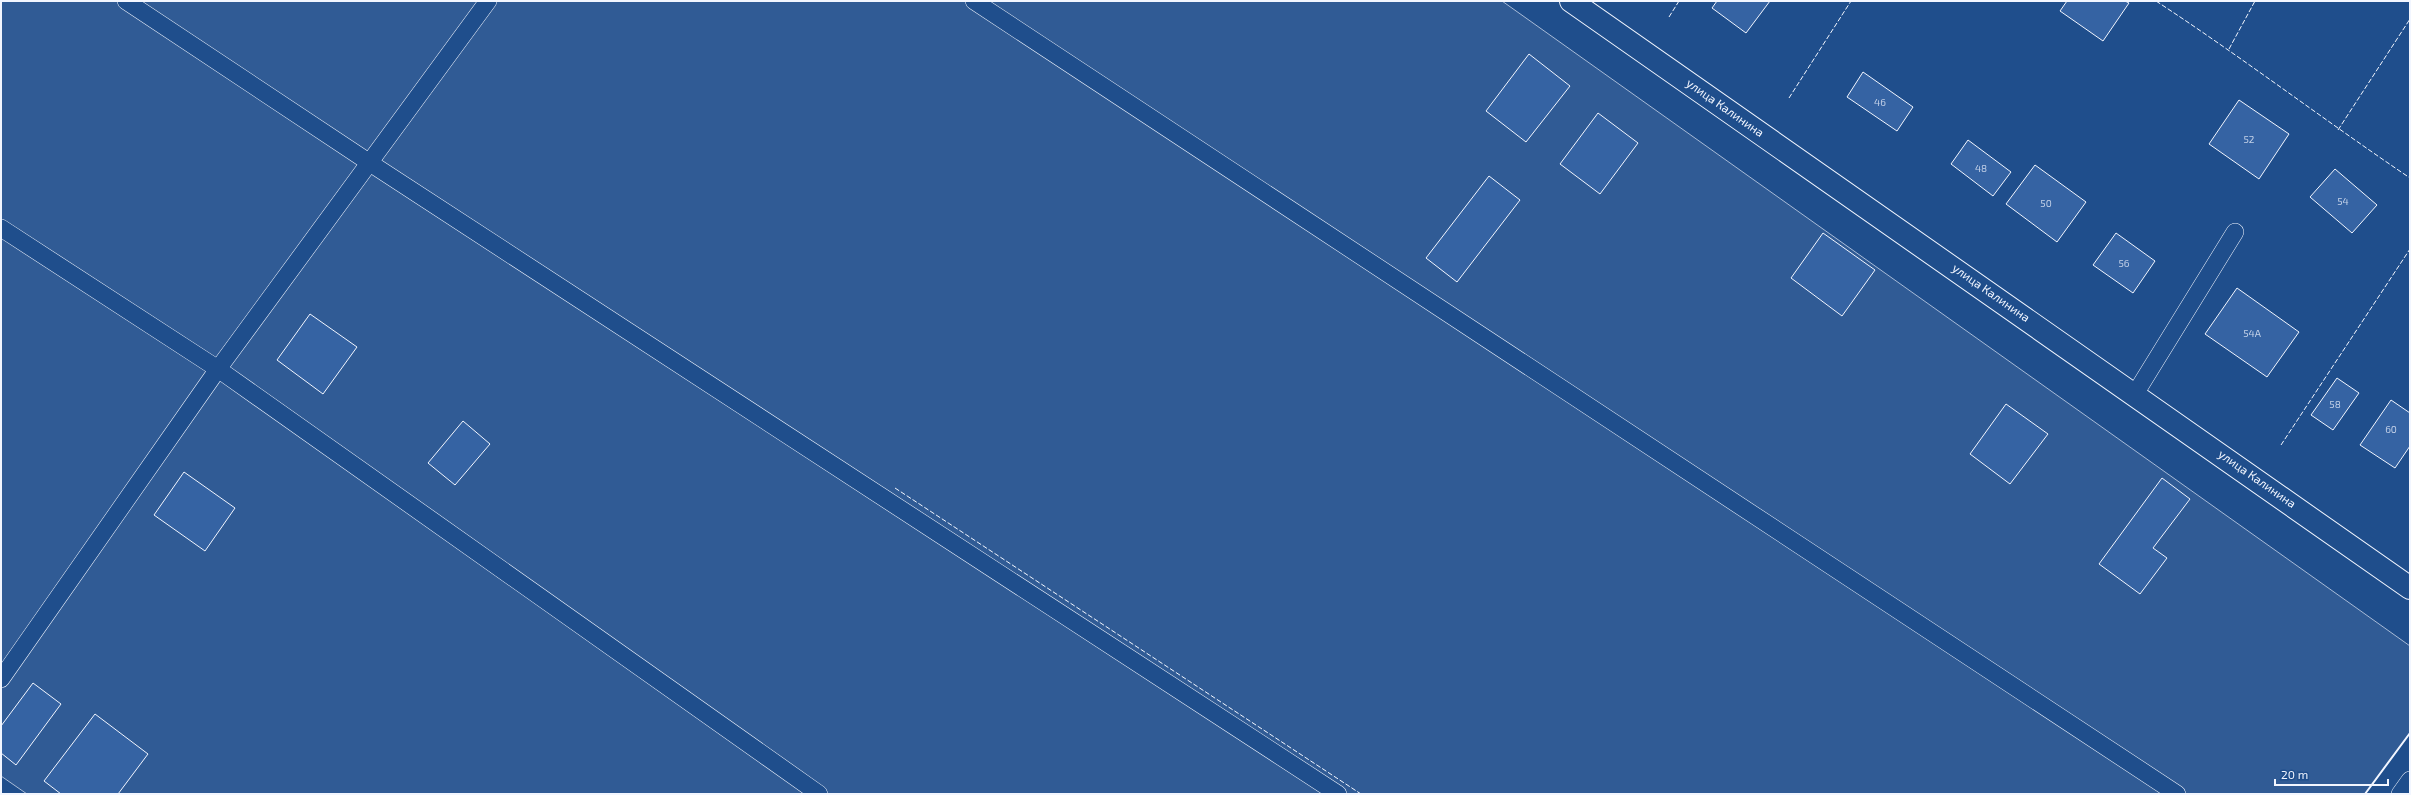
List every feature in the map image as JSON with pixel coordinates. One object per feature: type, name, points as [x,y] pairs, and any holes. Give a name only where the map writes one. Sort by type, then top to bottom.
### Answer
[{"type":"street","name":"улица Калинина","points":[[1571,1],[2136,394],[2410,588]]},
{"type":"lane","points":[[126,1],[370,163],[1338,794]]},
{"type":"lane","points":[[1,679],[218,369],[488,1]]},
{"type":"lane","points":[[974,1],[2177,794]]},
{"type":"lane","points":[[1,228],[218,369],[819,794]]},
{"type":"lane","points":[[2136,394],[2235,232]]},
{"type":"lane","points":[[2400,794],[2410,780]]},
{"type":"shaded area","points":[[1,1],[1502,1],[2410,646],[2410,733],[2365,794],[27,794],[1,776]]},
{"type":"building","points":[[1717,1],[1770,1],[1746,33],[1712,8]]},
{"type":"building","points":[[2067,1],[2125,1],[2129,3],[2103,41],[2060,11]]},
{"type":"building","points":[[1529,54],[1570,86],[1526,142],[1486,111]]},
{"type":"building","points":[[1863,72],[1913,107],[1897,131],[1847,97]]},
{"type":"building","points":[[2239,100],[2289,134],[2259,179],[2209,144]]},
{"type":"building","points":[[1598,113],[1638,143],[1600,194],[1560,164]]},
{"type":"building","points":[[1968,140],[2011,172],[1993,196],[1951,164]]},
{"type":"building","points":[[2035,165],[2086,202],[2057,242],[2006,204]]},
{"type":"building","points":[[2335,169],[2377,205],[2352,233],[2310,197]]},
{"type":"building","points":[[1489,176],[1520,200],[1457,282],[1426,258]]},
{"type":"building","points":[[1823,233],[1875,270],[1842,316],[1791,278]]},
{"type":"building","points":[[2116,233],[2155,261],[2133,293],[2093,265]]},
{"type":"building","points":[[2237,288],[2299,332],[2267,377],[2205,334]]},
{"type":"building","points":[[310,314],[357,347],[323,394],[277,360]]},
{"type":"building","points":[[2337,378],[2359,393],[2333,430],[2311,415]]},
{"type":"building","points":[[2391,400],[2410,413],[2410,446],[2395,468],[2360,445]]},
{"type":"building","points":[[2006,404],[2048,434],[2010,484],[1970,454]]},
{"type":"building","points":[[463,421],[490,444],[455,485],[428,463]]},
{"type":"building","points":[[184,472],[235,508],[205,551],[154,515]]},
{"type":"building","points":[[2162,478],[2190,499],[2153,548],[2167,558],[2140,594],[2099,564]]},
{"type":"building","points":[[33,683],[61,704],[16,765],[1,753],[1,726]]},
{"type":"building","points":[[95,714],[148,754],[118,794],[61,794],[44,781]]},
{"type":"fence","points":[[1669,17],[1679,1]]},
{"type":"fence","points":[[1789,98],[1851,1]]},
{"type":"fence","points":[[2156,1],[2410,178]]},
{"type":"fence","points":[[2229,49],[2255,1]]},
{"type":"fence","points":[[2338,130],[2410,19]]},
{"type":"fence","points":[[2281,445],[2410,249]]},
{"type":"fence","points":[[895,488],[1361,794]]},
{"type":"wall","points":[[2365,794],[2410,733]]}]
